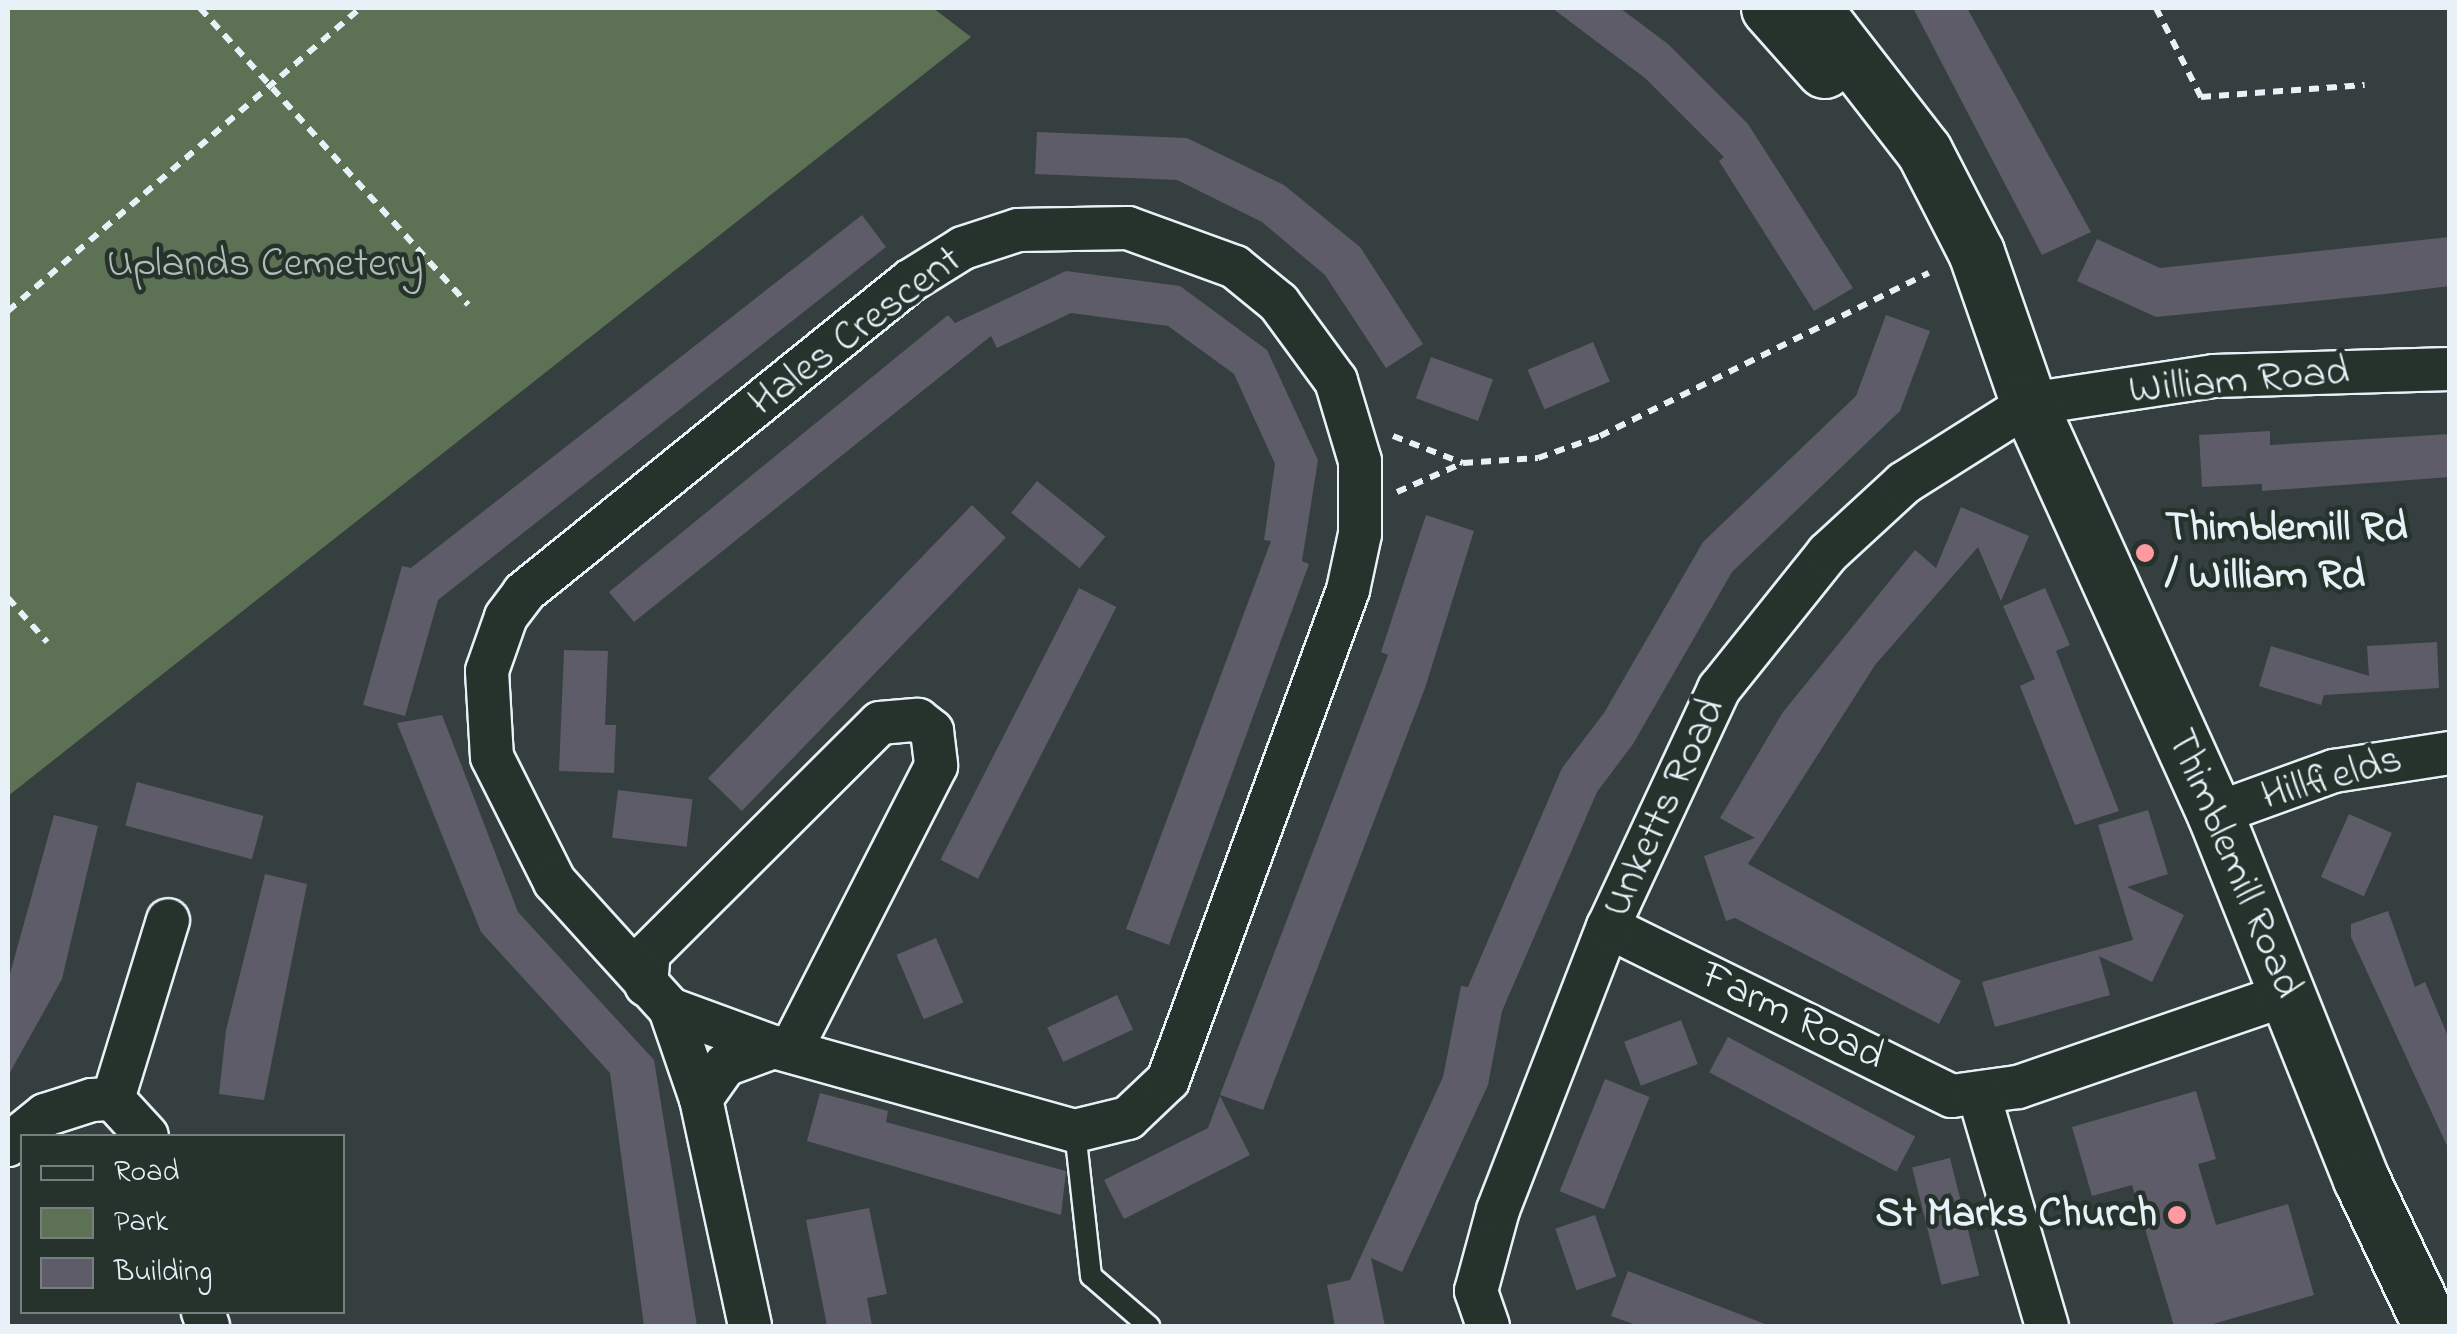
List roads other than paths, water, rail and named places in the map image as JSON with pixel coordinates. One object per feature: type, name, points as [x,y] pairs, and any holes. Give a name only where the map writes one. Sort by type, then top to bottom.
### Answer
[{"type":"main road","name":"Thimblemill Road","points":[[1769,8],[1841,88],[1890,162],[2029,404]]},
{"type":"main road","name":"Thimblemill Road","points":[[1812,8],[1924,151],[1976,252],[2029,404],[2215,814],[2431,1326]]},
{"type":"street","name":"Hales Crescent","points":[[658,997],[844,1072],[1075,1131],[1128,1118],[1168,1080],[1348,590],[1360,534],[1360,461],[1336,381],[1278,303],[1236,267],[1178,240],[1077,224],[1018,230],[964,248],[910,281],[524,593],[494,644],[485,727],[504,787],[556,882],[658,997],[701,1099],[750,1326]]},
{"type":"street","name":"William Road","points":[[2029,404],[2214,376],[2450,369]]},
{"type":"street","name":"Unketts Road","points":[[1488,1326],[1476,1291],[1498,1210],[1608,927],[1719,689],[1773,614],[1904,483],[2029,404]]},
{"type":"street","points":[[658,997],[649,953],[880,723],[918,720],[932,731],[936,766],[783,1048],[725,1065],[701,1099]]},
{"type":"street","name":"Hillfields","points":[[2215,814],[2334,771],[2450,752]]},
{"type":"street","points":[[113,1099],[168,920]]},
{"type":"street","name":"Farm Road","points":[[1608,927],[1952,1096],[1979,1095],[2288,994]]},
{"type":"street","points":[[1979,1095],[2047,1326]]},
{"type":"street","points":[[113,1099],[145,1134]]},
{"type":"street","points":[[24,1134],[68,1104],[113,1099]]},
{"type":"lane","points":[[1075,1131],[1091,1276],[1149,1326]]},
{"type":"place","name":"Thimblemill Rd / William Rd","points":[[2145,553]]},
{"type":"place","name":"St Marks Church","points":[[2177,1215]]},
{"type":"park label","name":"Uplands Cemetery","points":[[265,265]]}]
